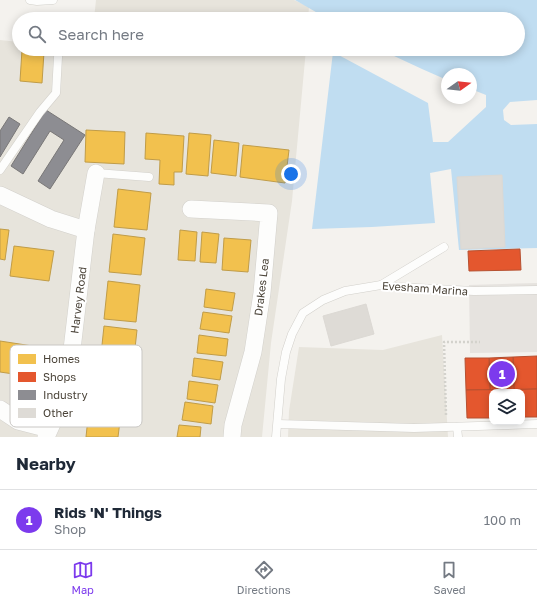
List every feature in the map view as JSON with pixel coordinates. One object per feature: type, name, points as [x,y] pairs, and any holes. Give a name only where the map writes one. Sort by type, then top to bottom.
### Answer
[{"type":"street","name":"Harvey Road","points":[[72,345],[86,230],[96,173]]},
{"type":"street","points":[[0,196],[52,219],[86,230]]},
{"type":"street","name":"Drakes Lea","points":[[191,209],[269,212],[262,294],[253,352],[233,425],[232,437]]},
{"type":"street","points":[[0,409],[10,416]]},
{"type":"street","points":[[32,427],[47,433]]},
{"type":"lane","points":[[30,0],[52,0]]},
{"type":"lane","points":[[0,170],[40,112],[56,93],[58,57]]},
{"type":"lane","points":[[96,173],[149,177]]},
{"type":"lane","points":[[380,285],[444,247]]},
{"type":"lane","name":"Evesham Marina","points":[[276,437],[281,379],[286,352],[292,334],[303,313],[323,300],[346,291],[380,285],[474,291],[537,290]]},
{"type":"lane","points":[[278,424],[414,428],[537,424]]},
{"type":"lane","points":[[457,427],[458,437]]},
{"type":"path","points":[[446,412],[444,342],[480,342]]},
{"type":"shaded area","points":[[96,0],[294,0],[309,7],[309,12],[95,12]]},
{"type":"shaded area","points":[[0,40],[12,41],[12,56],[305,56],[292,201],[271,343],[262,437],[0,437]]},
{"type":"shaded area","points":[[537,283],[537,352],[470,353],[469,285]]},
{"type":"shaded area","points":[[442,335],[448,437],[288,437],[289,411],[299,347],[383,350]]},
{"type":"water","points":[[295,0],[537,0],[537,100],[510,102],[503,110],[504,120],[511,125],[537,124],[537,248],[459,250],[451,169],[430,173],[435,223],[312,229],[333,56],[340,56],[428,103],[433,142],[448,142],[486,107],[486,95],[477,91],[477,68],[441,68],[441,77],[394,56],[525,56],[525,12],[316,12]]},
{"type":"building: Homes","points":[[22,56],[44,56],[42,83],[20,81]]},
{"type":"building: Homes","points":[[86,130],[125,132],[124,164],[85,162]]},
{"type":"building: Homes","points":[[146,133],[184,136],[182,172],[174,172],[174,185],[159,184],[160,160],[145,159]]},
{"type":"building: Homes","points":[[189,133],[211,135],[208,176],[186,174]]},
{"type":"building: Homes","points":[[214,140],[239,143],[236,176],[211,173]]},
{"type":"building: Homes","points":[[243,145],[289,150],[285,183],[240,177]]},
{"type":"building: Homes","points":[[118,189],[151,193],[147,230],[114,227]]},
{"type":"building: Homes","points":[[0,229],[9,230],[5,260],[0,259]]},
{"type":"building: Homes","points":[[180,230],[197,232],[195,261],[178,260]]},
{"type":"building: Homes","points":[[202,232],[219,234],[216,263],[200,262]]},
{"type":"building: Homes","points":[[113,234],[145,238],[141,275],[109,272]]},
{"type":"building: Homes","points":[[224,238],[251,240],[248,272],[222,270]]},
{"type":"building: Homes","points":[[14,246],[54,251],[49,281],[10,276]]},
{"type":"building: Homes","points":[[108,281],[140,285],[136,322],[104,319]]},
{"type":"building: Homes","points":[[206,289],[235,293],[232,311],[204,307]]},
{"type":"building: Homes","points":[[203,312],[232,316],[229,333],[200,329]]},
{"type":"building: Homes","points":[[104,326],[137,330],[135,345],[102,345]]},
{"type":"building: Homes","points":[[199,335],[228,339],[226,356],[197,353]]},
{"type":"building: Homes","points":[[0,341],[26,345],[10,345],[10,373],[0,372]]},
{"type":"building: Homes","points":[[194,358],[223,362],[220,380],[192,376]]},
{"type":"building: Homes","points":[[189,381],[218,385],[215,403],[187,399]]},
{"type":"building: Homes","points":[[185,402],[213,406],[211,424],[182,420]]},
{"type":"building: Homes","points":[[179,425],[201,427],[200,437],[177,437]]},
{"type":"building: Homes","points":[[87,427],[119,427],[118,437],[86,437]]},
{"type":"building: Shops","points":[[520,249],[521,270],[469,271],[468,251]]},
{"type":"building: Shops","points":[[537,356],[537,389],[514,389],[513,357]]},
{"type":"building: Shops","points":[[513,357],[514,389],[490,389],[489,358]]},
{"type":"building: Shops","points":[[465,358],[489,358],[490,389],[466,390]]},
{"type":"building: Shops","points":[[525,389],[537,389],[537,417],[525,417]]},
{"type":"building: Shops","points":[[466,390],[489,390],[489,418],[467,418]]},
{"type":"building: Industry","points":[[46,110],[85,135],[50,189],[38,181],[64,140],[50,131],[23,174],[11,166]]},
{"type":"building: Industry","points":[[9,117],[20,124],[0,157],[0,131]]},
{"type":"building: Other","points":[[502,175],[505,247],[461,249],[457,177]]},
{"type":"building: Other","points":[[366,304],[374,334],[331,346],[323,316]]},
{"type":"place","name":"Rids 'N' Things","points":[[502,374]]}]
